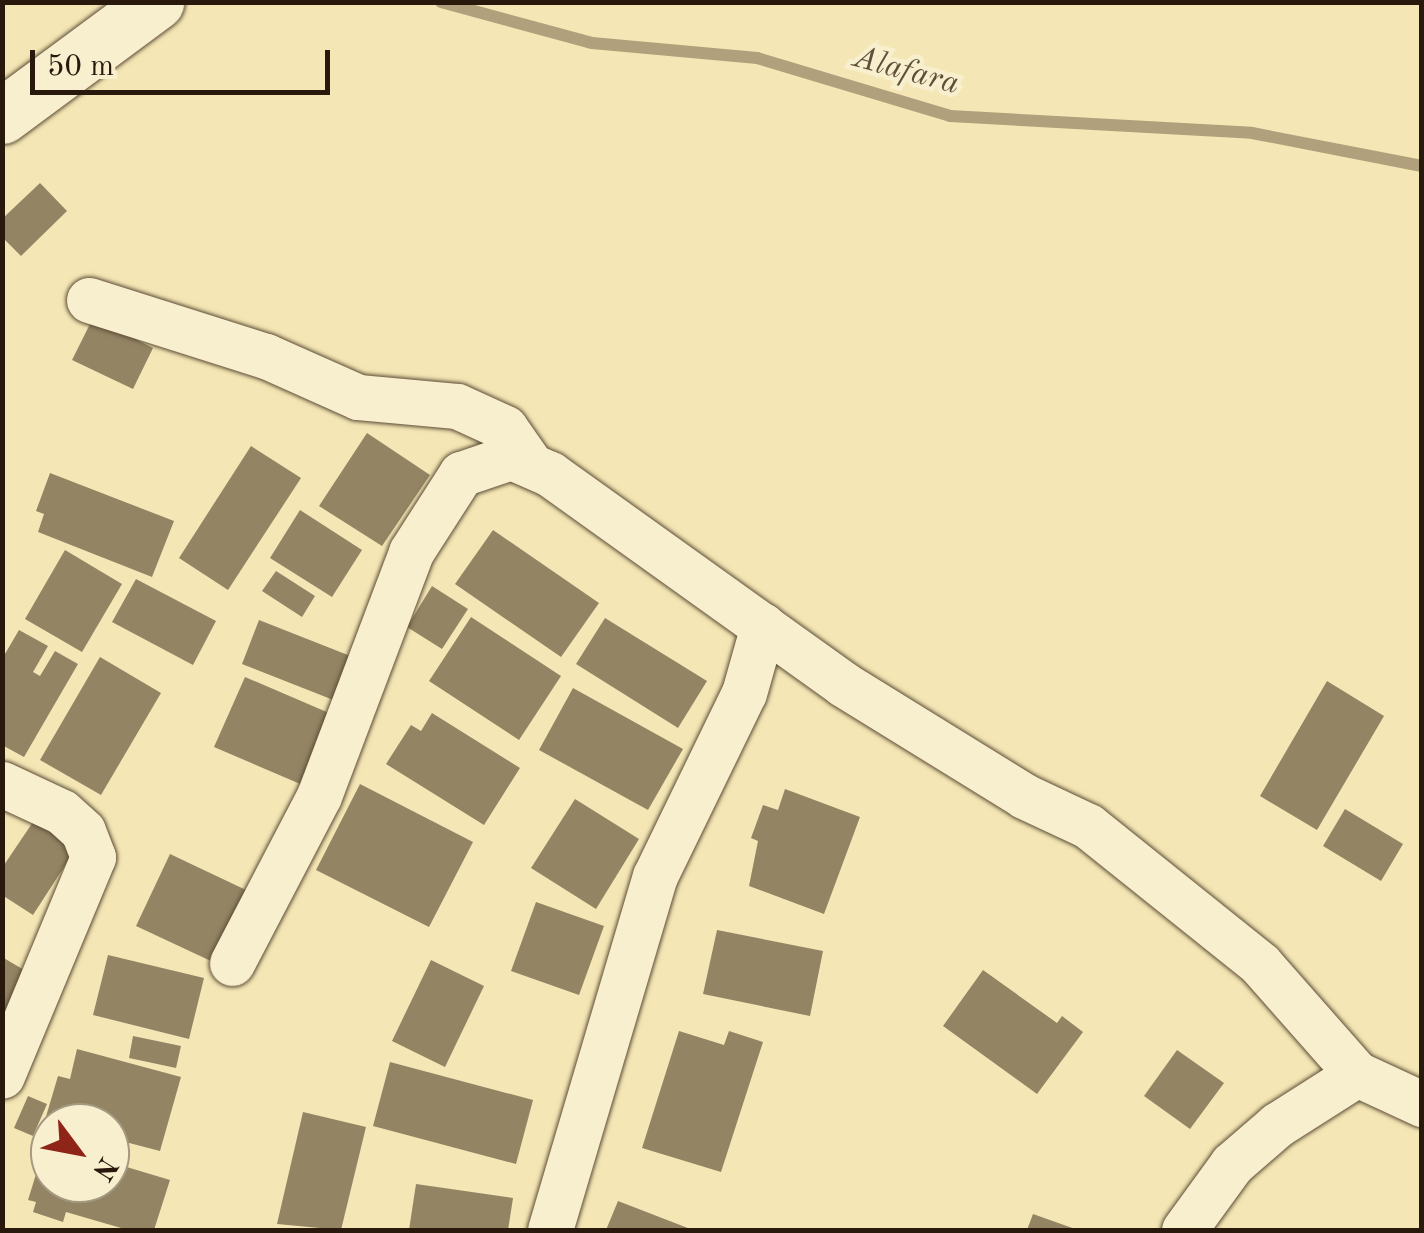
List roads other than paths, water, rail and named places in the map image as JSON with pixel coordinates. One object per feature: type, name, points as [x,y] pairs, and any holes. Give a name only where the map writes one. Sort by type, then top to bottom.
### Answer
[{"type":"street","points":[[2,116],[156,2]]},
{"type":"street","points":[[90,300],[266,356],[358,398],[458,406],[505,428],[527,460],[763,626],[1024,796],[1088,826],[1260,964],[1357,1074],[1422,1104]]},
{"type":"street","points":[[232,963],[319,796],[411,552],[443,495],[480,464],[527,460]]},
{"type":"street","points":[[550,1230],[655,876],[744,692],[763,626]]},
{"type":"street","points":[[2,784],[62,812],[84,832],[93,857],[2,1076]]},
{"type":"street","points":[[1184,1230],[1232,1164],[1277,1125],[1357,1074]]},
{"type":"waterway","name":"Alafara","points":[[441,2],[592,43],[757,58],[950,116],[1252,133],[1422,166]]}]
